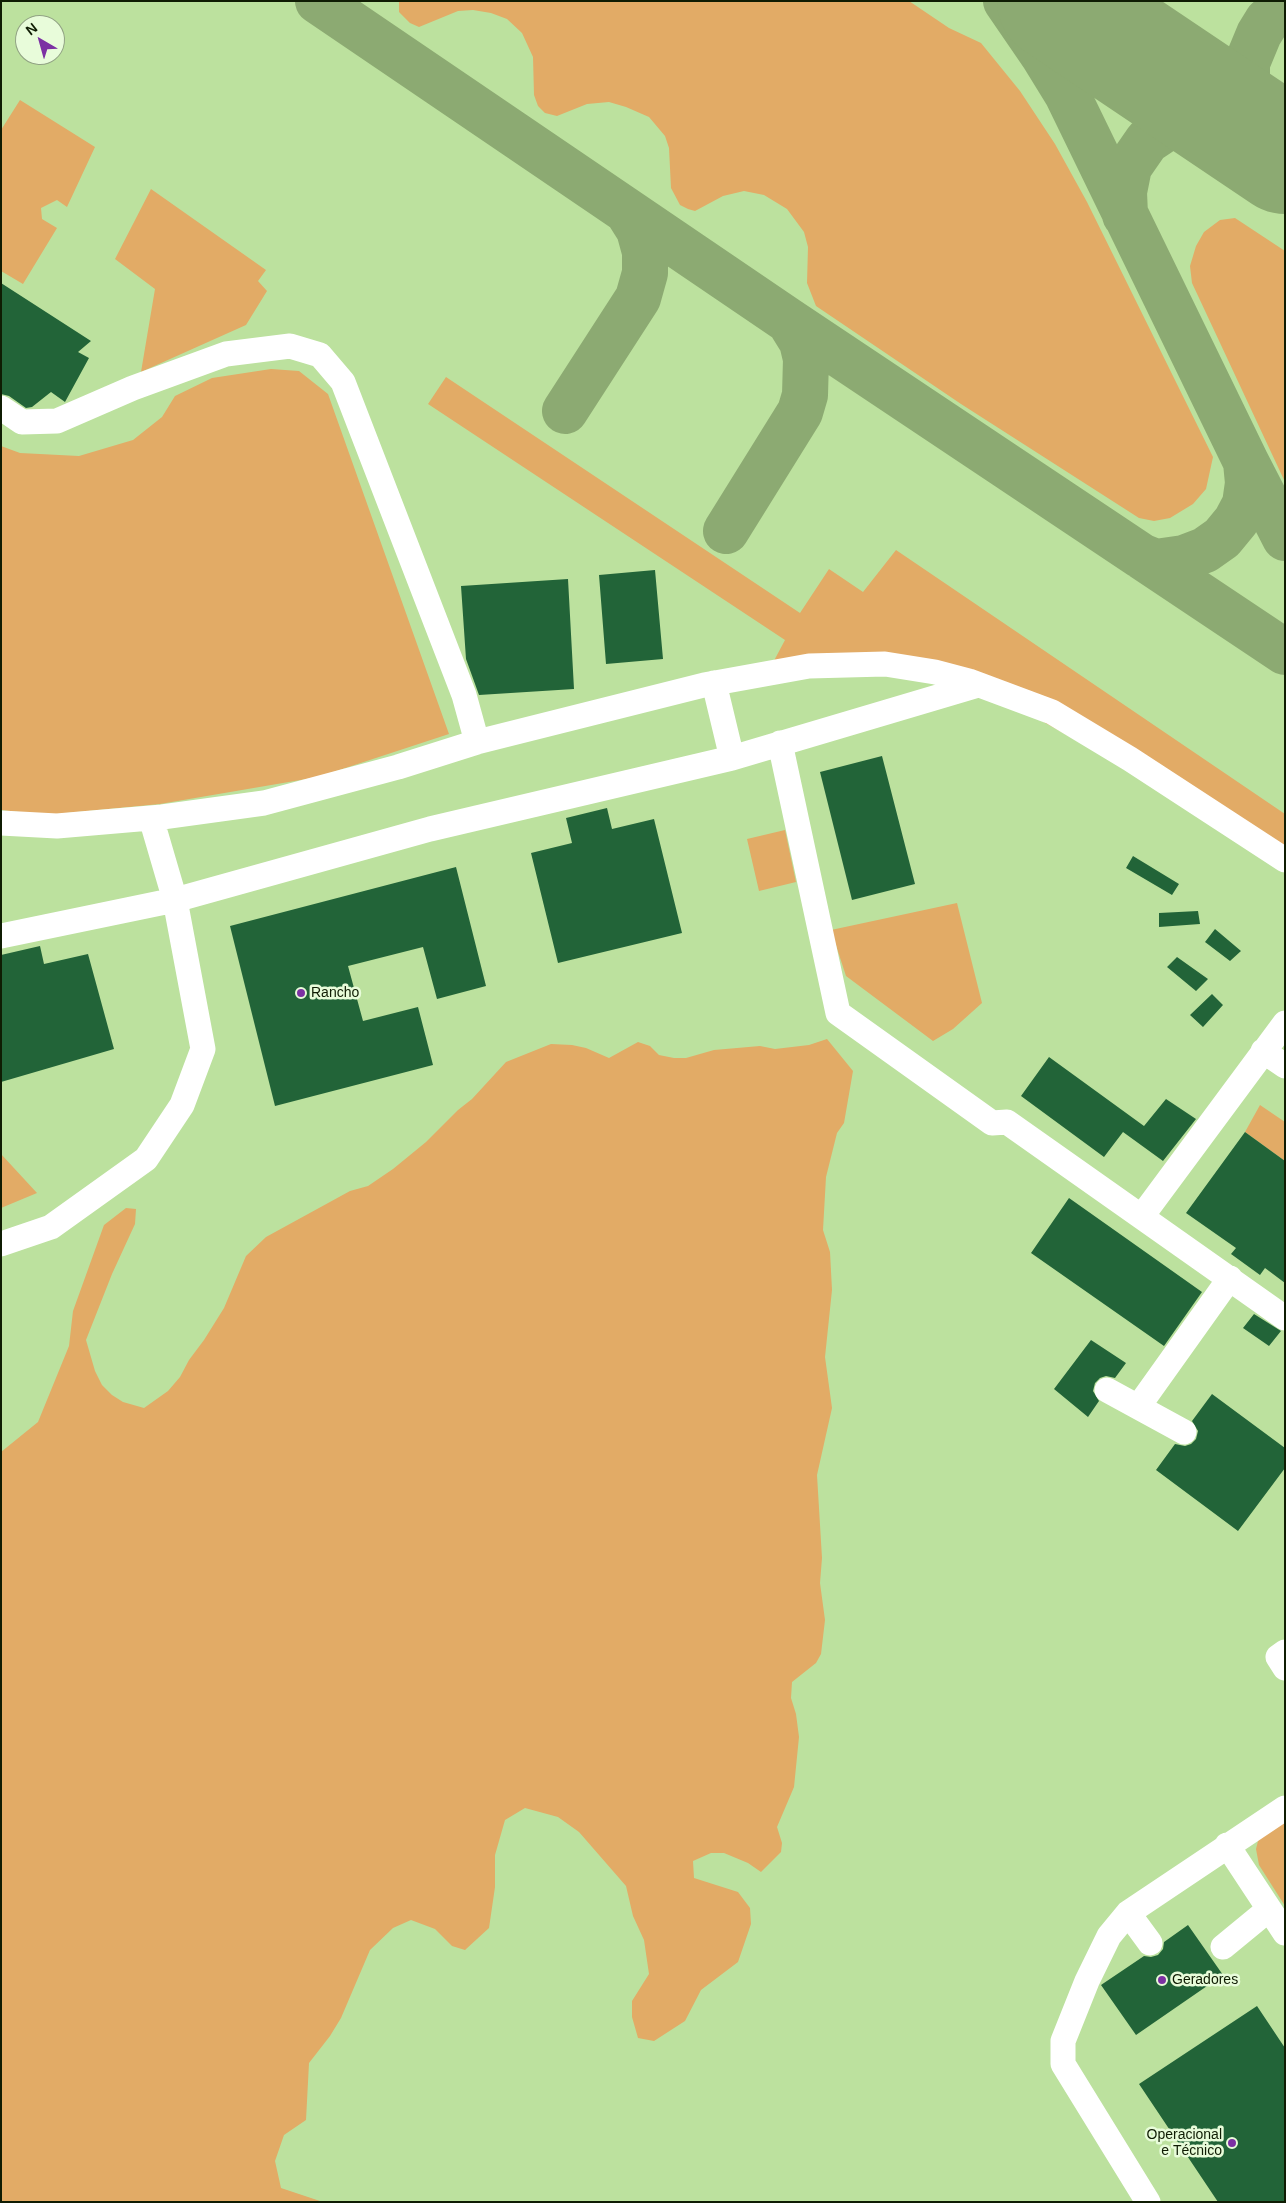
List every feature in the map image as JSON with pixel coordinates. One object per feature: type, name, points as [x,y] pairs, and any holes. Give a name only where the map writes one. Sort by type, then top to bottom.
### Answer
[{"type":"lane","points":[[1,408],[22,422],[57,421],[133,388],[226,354],[290,346],[320,355],[343,382],[464,695],[477,742]]},
{"type":"lane","points":[[1,823],[57,826],[151,818],[264,803],[398,767],[477,742],[714,683],[809,666],[885,664],[935,672],[978,685],[1052,712],[1285,860]]},
{"type":"lane","points":[[714,683],[732,758]]},
{"type":"lane","points":[[1,936],[175,900],[430,829],[732,758],[978,685]]},
{"type":"lane","points":[[780,744],[838,1013],[992,1123],[1007,1122],[1285,1318]]},
{"type":"lane","points":[[1,1244],[51,1227],[146,1159],[182,1106],[204,1049],[175,900],[151,818]]},
{"type":"lane","points":[[1142,1216],[1285,1023]]},
{"type":"lane","points":[[1263,1051],[1285,1066]]},
{"type":"lane","points":[[1138,1407],[1230,1278]]},
{"type":"lane","points":[[1107,1390],[1184,1432]]},
{"type":"lane","points":[[1285,1652],[1278,1657],[1285,1668]]},
{"type":"lane","points":[[1148,2202],[1063,2064],[1063,2041],[1087,1982],[1109,1936],[1128,1913],[1285,1808]]},
{"type":"lane","points":[[1227,1845],[1268,1910],[1285,1933]]},
{"type":"lane","points":[[1223,1947],[1268,1910]]},
{"type":"lane","points":[[1128,1913],[1150,1943]]},
{"type":"shaded area","points":[[399,1],[909,1],[949,28],[981,43],[1020,91],[1055,144],[1087,202],[1213,457],[1206,489],[1193,504],[1170,518],[1154,521],[1139,518],[961,404],[816,306],[807,283],[808,247],[804,232],[787,209],[764,195],[744,191],[723,196],[695,211],[680,205],[671,188],[669,148],[665,136],[649,117],[609,102],[587,104],[557,116],[545,113],[538,106],[534,95],[533,57],[522,33],[507,19],[491,13],[473,10],[458,11],[419,27],[410,23],[399,12]]},
{"type":"shaded area","points":[[20,100],[95,147],[67,207],[57,200],[41,208],[42,219],[57,228],[23,284],[1,271],[1,130]]},
{"type":"shaded area","points":[[151,189],[266,270],[258,281],[267,291],[246,325],[141,372],[155,289],[115,259]]},
{"type":"shaded area","points":[[1235,218],[1285,251],[1285,482],[1192,283],[1190,266],[1196,246],[1204,232],[1220,220]]},
{"type":"shaded area","points":[[271,369],[299,371],[328,394],[449,734],[318,777],[160,804],[46,815],[1,810],[1,446],[20,453],[79,456],[133,440],[162,417],[175,396],[212,378]]},
{"type":"shaded area","points":[[446,377],[800,613],[829,569],[863,592],[896,550],[1285,814],[1285,858],[978,685],[885,664],[768,672],[785,640],[428,404]]},
{"type":"shaded area","points":[[785,830],[796,882],[759,891],[747,839]]},
{"type":"shaded area","points":[[957,903],[982,1003],[953,1029],[933,1041],[846,976],[831,930]]},
{"type":"shaded area","points":[[827,1039],[853,1071],[844,1123],[837,1133],[826,1177],[823,1230],[830,1252],[832,1290],[825,1357],[832,1408],[817,1475],[822,1558],[820,1583],[825,1620],[821,1654],[816,1663],[792,1682],[791,1698],[796,1714],[799,1737],[794,1787],[777,1827],[782,1843],[781,1852],[761,1872],[748,1863],[724,1853],[711,1853],[693,1861],[694,1878],[738,1892],[750,1908],[751,1924],[738,1962],[701,1990],[685,2021],[654,2041],[638,2038],[632,2017],[632,2001],[649,1974],[644,1940],[633,1916],[626,1886],[579,1832],[558,1817],[525,1808],[505,1820],[495,1855],[495,1887],[489,1928],[465,1950],[452,1946],[435,1929],[411,1920],[393,1928],[370,1950],[341,2018],[309,2063],[306,2120],[284,2135],[275,2161],[281,2188],[323,2202],[1,2202],[1,1452],[38,1422],[69,1346],[73,1311],[104,1225],[126,1208],[136,1209],[135,1224],[112,1274],[86,1340],[95,1371],[102,1385],[123,1402],[144,1408],[168,1391],[180,1377],[189,1360],[224,1308],[246,1256],[266,1237],[350,1191],[368,1186],[393,1169],[426,1142],[458,1110],[472,1099],[506,1062],[551,1044],[586,1048],[609,1058],[638,1042],[650,1046],[659,1055],[686,1058],[714,1050],[760,1046],[775,1049],[809,1045]]},
{"type":"shaded area","points":[[1260,1105],[1285,1122],[1285,1161],[1245,1132]]},
{"type":"shaded area","points":[[1,1154],[37,1193],[1,1208]]},
{"type":"shaded area","points":[[1285,1817],[1285,1906],[1259,1865],[1256,1849],[1260,1833]]},
{"type":"building","points":[[1,283],[91,341],[78,352],[89,358],[65,402],[51,392],[32,407],[26,408],[9,396],[1,394]]},
{"type":"building","points":[[655,570],[663,659],[606,664],[599,575]]},
{"type":"building","points":[[568,579],[574,689],[479,695],[466,659],[461,586]]},
{"type":"building","points":[[882,756],[915,884],[852,900],[820,772]]},
{"type":"building","points":[[607,808],[612,829],[654,819],[682,933],[558,963],[531,853],[572,843],[566,818]]},
{"type":"building","points":[[1133,856],[1179,884],[1172,895],[1126,868]]},
{"type":"building","name":"Rancho","points":[[456,867],[486,986],[437,999],[423,947],[348,966],[363,1021],[418,1007],[433,1065],[275,1106],[230,926]]},
{"type":"building","points":[[1198,911],[1200,924],[1159,927],[1159,913]]},
{"type":"building","points":[[1215,929],[1241,951],[1230,961],[1205,942]]},
{"type":"building","points":[[40,946],[44,964],[88,954],[114,1049],[1,1082],[1,955]]},
{"type":"building","points":[[1177,957],[1208,979],[1196,991],[1167,967]]},
{"type":"building","points":[[1212,994],[1223,1005],[1203,1027],[1190,1015]]},
{"type":"building","points":[[1049,1057],[1144,1126],[1166,1099],[1196,1119],[1163,1161],[1123,1132],[1104,1157],[1021,1096]]},
{"type":"building","points":[[1245,1132],[1285,1161],[1285,1283],[1265,1268],[1260,1275],[1231,1254],[1236,1248],[1186,1213]]},
{"type":"building","points":[[1069,1198],[1202,1292],[1164,1346],[1031,1253]]},
{"type":"building","points":[[1254,1314],[1281,1331],[1269,1346],[1243,1328]]},
{"type":"building","points":[[1091,1340],[1126,1363],[1115,1378],[1106,1376],[1100,1378],[1095,1383],[1093,1391],[1099,1401],[1088,1417],[1054,1389]]},
{"type":"building","points":[[1212,1394],[1285,1448],[1285,1468],[1238,1531],[1156,1470],[1175,1444],[1185,1446],[1191,1444],[1196,1439],[1198,1431],[1192,1421]]},
{"type":"building","name":"Geradores","points":[[1188,1925],[1223,1975],[1136,2035],[1101,1985],[1144,1956],[1158,1955],[1163,1949],[1164,1942]]},
{"type":"building","name":"Operacional e Técnico","points":[[1257,2006],[1285,2048],[1285,2202],[1218,2202],[1139,2084]]},
{"type":"taxiway","points":[[318,1],[789,321],[1285,652]]},
{"type":"taxiway","points":[[1006,1],[1067,94],[1246,462],[1285,538]]},
{"type":"taxiway","points":[[1285,5],[1267,21],[1259,34],[1247,63],[1247,80],[1251,102],[1259,122],[1285,150]]},
{"type":"taxiway","points":[[1125,215],[1124,192],[1129,167],[1147,141],[1162,131],[1189,121],[1229,126],[1254,135]]},
{"type":"taxiway","points":[[565,411],[638,298],[645,273],[645,252],[639,230],[627,211]]},
{"type":"taxiway","points":[[726,531],[800,412],[805,395],[806,359],[802,342],[789,321]]},
{"type":"taxiway","points":[[1141,556],[1156,562],[1184,558],[1205,550],[1222,538],[1236,521],[1245,504],[1248,483],[1246,462]]},
{"type":"runway","points":[[1056,1],[1285,155]]},
{"type":"place","name":"Rancho","points":[[301,993]]},
{"type":"place","name":"Geradores","points":[[1162,1980]]},
{"type":"place","name":"Operacional e Técnico","points":[[1232,2143]]}]
